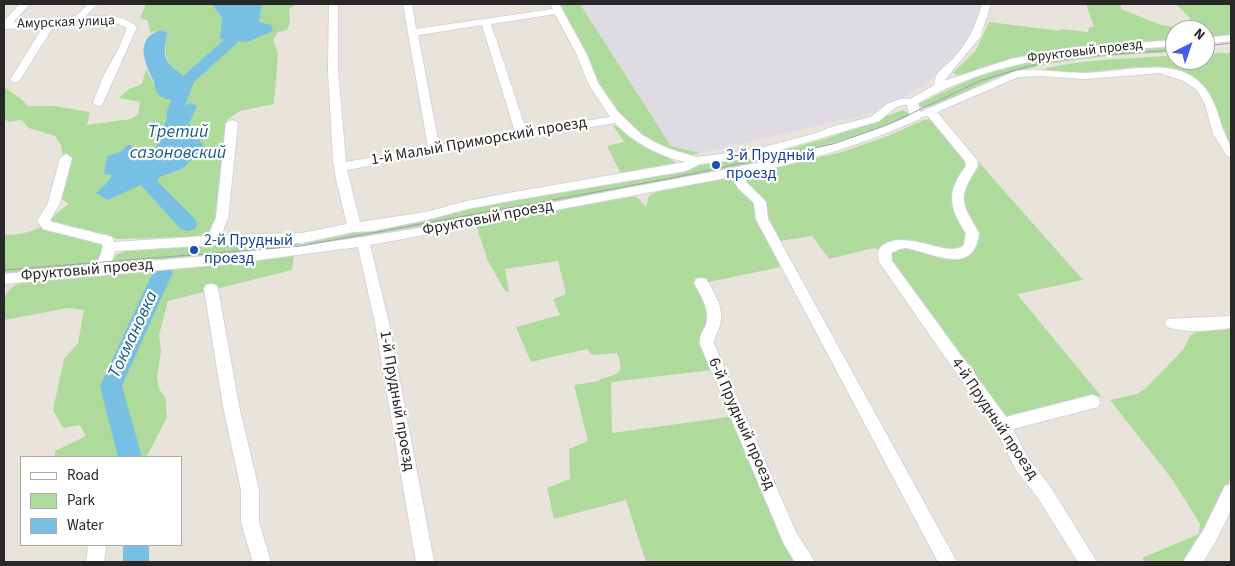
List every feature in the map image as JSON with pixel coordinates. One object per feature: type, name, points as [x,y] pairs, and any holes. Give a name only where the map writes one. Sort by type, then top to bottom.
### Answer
[{"type":"street","points":[[4,25],[25,4]]},
{"type":"street","points":[[65,23],[80,17],[93,4]]},
{"type":"street","points":[[334,4],[333,72],[339,159],[342,167],[342,177],[354,216],[354,227]]},
{"type":"street","points":[[407,4],[434,149]]},
{"type":"street","points":[[940,86],[939,79],[969,48],[979,33],[986,4]]},
{"type":"street","points":[[412,33],[486,23],[556,7],[583,57],[594,85],[624,128],[665,152],[679,158],[698,161]]},
{"type":"street","name":"Амурская улица","points":[[4,25],[104,20],[128,23],[132,27],[131,33],[120,58],[109,76],[98,103]]},
{"type":"street","points":[[486,23],[522,135]]},
{"type":"street","points":[[14,80],[50,24]]},
{"type":"street","points":[[1215,40],[1231,38]]},
{"type":"street","name":"Фруктовый проезд","points":[[698,161],[753,154],[875,119],[891,106],[902,102],[912,102],[940,86],[1015,61],[1042,55],[1165,44]]},
{"type":"street","name":"Фруктовый проезд","points":[[6,281],[363,242],[734,172],[836,149],[882,133],[1016,74],[1029,72],[1086,76],[1136,70],[1165,71],[1184,76],[1202,90],[1209,101],[1219,134],[1231,154]]},
{"type":"street","points":[[912,102],[916,118]]},
{"type":"street","name":"4-й Прудный проезд","points":[[929,112],[937,118],[971,160],[972,166],[959,184],[957,197],[958,207],[973,233],[968,250],[961,253],[940,252],[908,244],[897,244],[884,251],[886,262],[1002,425],[1022,464],[1044,492],[1088,562]]},
{"type":"street","name":"1-й Малый Приморский проезд","points":[[342,167],[434,149],[616,119]]},
{"type":"street","points":[[213,240],[222,218],[232,123]]},
{"type":"street","points":[[66,158],[54,203],[44,221],[48,226],[107,240],[110,247],[102,270]]},
{"type":"street","points":[[110,247],[213,240],[302,238],[354,227],[372,226],[426,216],[466,205],[686,167],[698,161]]},
{"type":"street","points":[[734,172],[743,186],[760,202],[762,219],[948,562]]},
{"type":"street","name":"1-й Прудный проезд","points":[[363,242],[382,323],[424,562]]},
{"type":"street","name":"6-й Прудный проезд","points":[[701,283],[710,300],[714,317],[706,338],[706,344],[790,538],[806,562]]},
{"type":"street","points":[[211,289],[231,406],[250,490],[250,522],[262,562]]},
{"type":"street","points":[[1172,323],[1196,325],[1231,322]]},
{"type":"street","points":[[1002,425],[1092,402]]},
{"type":"street","points":[[1192,562],[1210,535],[1231,492]]},
{"type":"street","points":[[95,562],[97,546]]},
{"type":"shaded area","points":[[580,4],[982,4],[978,25],[965,46],[927,83],[903,98],[878,108],[873,113],[700,153],[671,146]]},
{"type":"green space","points":[[146,4],[212,4],[222,18],[259,22],[262,5],[294,4],[293,7],[289,8],[290,23],[287,30],[278,32],[273,40],[278,54],[274,104],[240,111],[227,120],[215,222],[209,237],[117,239],[106,234],[85,233],[100,242],[105,250],[97,265],[4,275],[4,235],[33,231],[48,222],[69,204],[59,197],[65,167],[72,156],[63,156],[61,145],[55,136],[29,128],[21,120],[9,122],[4,119],[4,87],[28,106],[54,106],[90,112],[87,125],[131,119],[138,114],[140,102],[119,98],[129,89],[142,84],[146,69],[158,90],[167,98],[179,97],[188,92],[187,80],[174,69],[166,55],[167,32],[161,30],[151,33],[147,20],[140,18]],"holes":[[[165,120],[182,169],[147,182],[106,184],[113,174],[107,156],[120,152],[129,144],[137,150],[156,148]]]},
{"type":"green space","points":[[557,4],[580,4],[671,146],[700,153],[692,155],[679,154],[647,139],[611,111]]},
{"type":"green space","points":[[1086,4],[1121,4],[1121,9],[1165,26],[1165,41],[1113,44],[1040,52],[961,76],[953,73],[976,50],[989,22],[1061,31],[1060,29],[1088,32],[1089,27],[1094,27]]},
{"type":"green space","points":[[1176,4],[1231,4],[1231,35],[1215,37],[1215,20],[1190,20]]},
{"type":"green space","points":[[1165,46],[1165,53],[1085,58],[1041,66],[998,77],[927,107],[921,107],[918,104],[978,76],[1005,67],[1061,54]]},
{"type":"green space","points":[[1215,53],[1231,53],[1231,146],[1224,133],[1209,92],[1198,83],[1167,70],[1215,70]]},
{"type":"green space","points":[[1165,56],[1165,69],[1134,67],[1083,73],[1059,73],[1041,70],[1087,62]]},
{"type":"green space","points":[[903,110],[910,114],[910,116],[833,146],[732,169],[505,212],[301,247],[118,264],[112,262],[116,255],[132,248],[301,239],[792,148],[828,138]]},
{"type":"green space","points":[[940,117],[1083,280],[1017,294],[1101,396],[1024,418],[1002,418],[893,265],[890,254],[874,248],[829,259],[812,236],[779,241],[790,265],[704,283],[712,370],[611,382],[612,433],[735,416],[789,539],[803,562],[646,562],[626,500],[554,519],[547,488],[570,479],[569,449],[588,441],[574,385],[599,381],[616,374],[620,369],[619,360],[617,353],[592,355],[587,349],[531,362],[516,327],[560,315],[553,299],[566,294],[558,261],[505,269],[509,292],[505,291],[488,261],[476,225],[626,194],[638,198],[646,207],[649,196],[660,190],[839,153],[888,136],[924,120]]},
{"type":"green space","points":[[612,124],[675,162],[677,166],[621,174],[607,146],[624,142]]},
{"type":"green space","points":[[294,255],[292,270],[168,301],[159,335],[161,351],[157,377],[159,389],[165,397],[167,417],[147,456],[55,456],[55,451],[86,436],[80,425],[63,428],[53,410],[64,359],[78,343],[84,310],[68,308],[4,320],[6,294],[12,287],[26,281]]},
{"type":"green space","points":[[1231,326],[1231,476],[1216,517],[1187,562],[1145,562],[1142,558],[1199,534],[1200,524],[1172,479],[1110,400],[1137,394],[1145,389],[1183,350],[1190,336],[1200,329]]},
{"type":"water","points":[[212,4],[264,4],[262,5],[259,22],[271,25],[273,31],[247,42],[220,39],[222,18]]},
{"type":"water","points":[[161,30],[167,32],[166,59],[187,80],[189,85],[189,92],[173,99],[165,98],[157,93],[145,60],[144,45],[147,39],[152,34]]},
{"type":"water","name":"Третий сазоновский","points":[[190,103],[197,106],[189,124],[204,147],[182,169],[147,182],[108,200],[96,193],[112,175],[104,174],[107,156],[120,152],[129,144],[137,150],[156,148],[166,120]]},
{"type":"waterway","name":"Токмановка","points":[[188,224],[147,182],[166,156],[174,135],[175,111],[187,80],[232,40],[245,22],[251,4]]},
{"type":"waterway","name":"Токмановка","points":[[130,456],[111,386],[163,272]]},
{"type":"waterway","name":"Токмановка","points":[[136,546],[136,562]]},
{"type":"tram line","points":[[1215,45],[1231,43]]},
{"type":"tram line","points":[[4,270],[301,246],[667,179],[833,144],[887,125],[982,80],[1044,62],[1085,56],[1165,51]]},
{"type":"place","name":"3-й Прудный проезд","points":[[716,165]]},
{"type":"place","name":"2-й Прудный проезд","points":[[194,250]]}]
